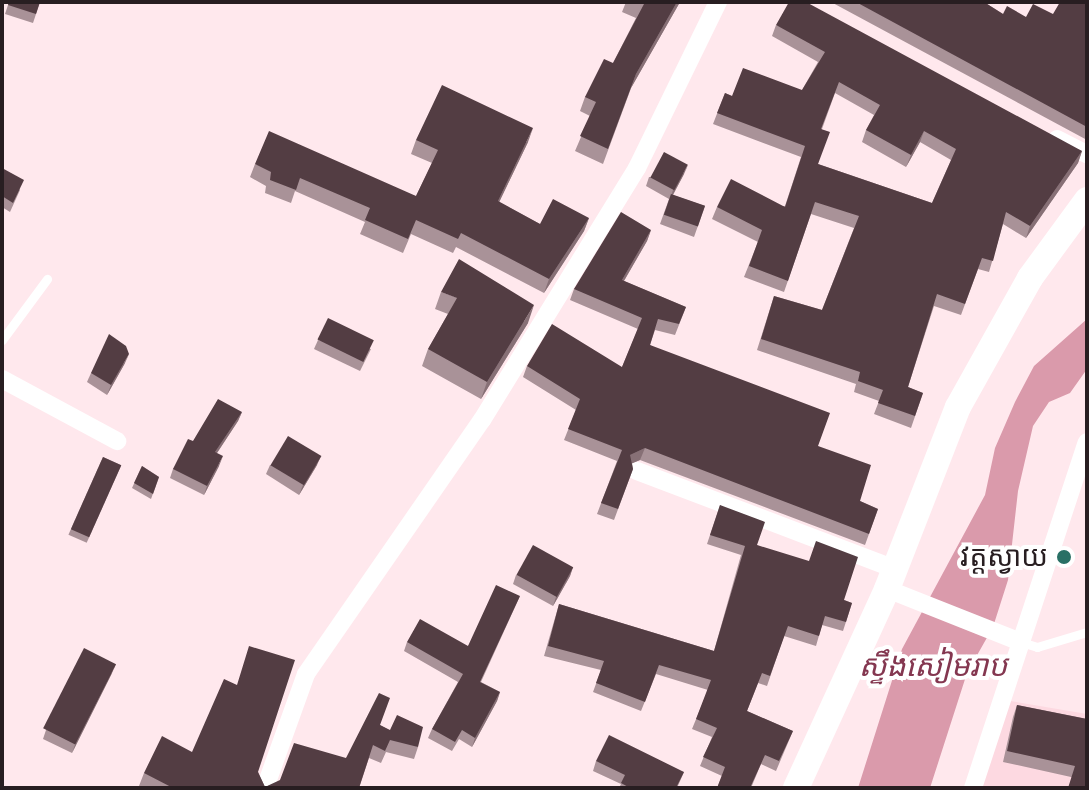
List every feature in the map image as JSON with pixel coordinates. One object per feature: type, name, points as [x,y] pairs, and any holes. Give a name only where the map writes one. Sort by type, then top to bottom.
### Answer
[{"type":"street","points":[[265,788],[306,674],[482,420],[637,168],[718,2]]},
{"type":"street","points":[[1045,134],[1087,154]]},
{"type":"street","points":[[796,788],[891,579],[958,407],[1030,278],[1087,200]]},
{"type":"street","points":[[2,379],[117,441]]},
{"type":"street","points":[[973,788],[1012,638],[1087,442]]},
{"type":"street","points":[[637,471],[891,579],[916,600],[1012,638]]},
{"type":"lane","points":[[2,340],[47,279]]},
{"type":"lane","points":[[1012,638],[1037,647],[1087,632]]},
{"type":"shaded area","points":[[999,699],[1087,714],[1087,788],[968,788]]},
{"type":"water","name":"ស្ទឹងសៀមរាប","points":[[1087,319],[1087,369],[1070,393],[1049,402],[1033,426],[1018,491],[1008,580],[993,627],[967,673],[930,788],[858,788],[902,649],[985,495],[995,448],[1015,402],[1034,366]]},
{"type":"building","points":[[9,2],[40,2],[36,14],[8,5]]},
{"type":"building","points":[[638,2],[677,2],[636,74],[608,149],[580,136],[596,102],[585,97],[604,59],[613,63],[644,4]]},
{"type":"building","points":[[789,2],[806,2],[1082,151],[1030,226],[1006,212],[993,261],[982,258],[965,304],[937,294],[908,387],[923,393],[915,416],[878,403],[883,390],[858,381],[860,372],[761,339],[774,296],[822,310],[859,216],[815,202],[788,281],[749,266],[762,230],[717,207],[731,179],[785,207],[805,146],[717,113],[725,93],[732,96],[743,68],[802,90],[825,52],[776,25]],"holes":[[[839,82],[880,105],[866,130],[911,155],[924,131],[956,149],[932,203],[818,164],[830,132],[821,129]]]},
{"type":"building","points":[[856,2],[984,2],[1003,14],[1007,6],[1026,17],[1033,4],[1053,14],[1060,2],[1087,2],[1087,127]]},
{"type":"building","points":[[442,85],[533,128],[498,201],[540,224],[553,199],[589,218],[549,279],[461,233],[458,239],[416,220],[408,239],[365,220],[370,208],[300,178],[296,190],[270,180],[271,172],[255,164],[269,131],[416,196],[438,150],[416,140]]},
{"type":"building","points":[[664,152],[688,165],[674,190],[650,178]]},
{"type":"building","points":[[2,168],[24,180],[13,203],[2,196]]},
{"type":"building","points":[[671,194],[705,206],[698,227],[664,215]]},
{"type":"building","points":[[621,212],[651,230],[622,280],[686,307],[679,324],[658,319],[650,345],[830,413],[818,446],[871,465],[860,501],[878,509],[869,534],[645,448],[630,455],[633,469],[618,509],[601,503],[622,450],[568,429],[580,399],[527,366],[552,324],[622,367],[642,318],[574,289]]},
{"type":"building","points":[[459,259],[534,305],[487,382],[428,349],[457,298],[441,292]]},
{"type":"building","points":[[328,318],[374,340],[363,362],[317,340]]},
{"type":"building","points":[[109,334],[126,346],[129,354],[111,385],[91,373]]},
{"type":"building","points":[[218,399],[242,412],[215,452],[223,456],[207,486],[173,469],[188,439],[193,441]]},
{"type":"building","points":[[288,436],[321,456],[304,485],[270,465]]},
{"type":"building","points":[[103,457],[121,465],[89,537],[71,529]]},
{"type":"building","points":[[142,466],[159,477],[153,494],[134,483]]},
{"type":"building","points":[[720,505],[765,522],[757,545],[809,561],[816,541],[858,557],[844,600],[852,603],[846,622],[825,616],[819,636],[788,626],[770,676],[762,673],[747,711],[793,731],[779,761],[765,755],[750,788],[717,788],[725,767],[703,757],[717,728],[696,719],[711,680],[659,665],[645,702],[596,683],[604,661],[548,646],[559,604],[714,651],[745,546],[710,535]]},
{"type":"building","points":[[533,545],[573,567],[557,597],[517,575]]},
{"type":"building","points":[[496,585],[520,596],[480,682],[500,692],[475,738],[462,730],[455,742],[432,729],[463,674],[407,642],[420,619],[468,646]]},
{"type":"building","points":[[249,646],[295,660],[258,772],[265,787],[280,780],[294,743],[346,758],[379,693],[390,698],[380,725],[390,730],[397,715],[423,727],[418,747],[390,740],[385,751],[373,745],[359,788],[173,788],[144,773],[162,736],[192,752],[224,679],[237,685]]},
{"type":"building","points":[[84,648],[116,664],[75,745],[43,728]]},
{"type":"building","points":[[1017,705],[1087,719],[1087,788],[1068,788],[1075,766],[1007,751]]},
{"type":"building","points":[[609,735],[684,772],[676,788],[630,788],[621,783],[625,775],[596,761]]},
{"type":"place","name":"វត្តស្វាយ","points":[[1064,557]]}]
